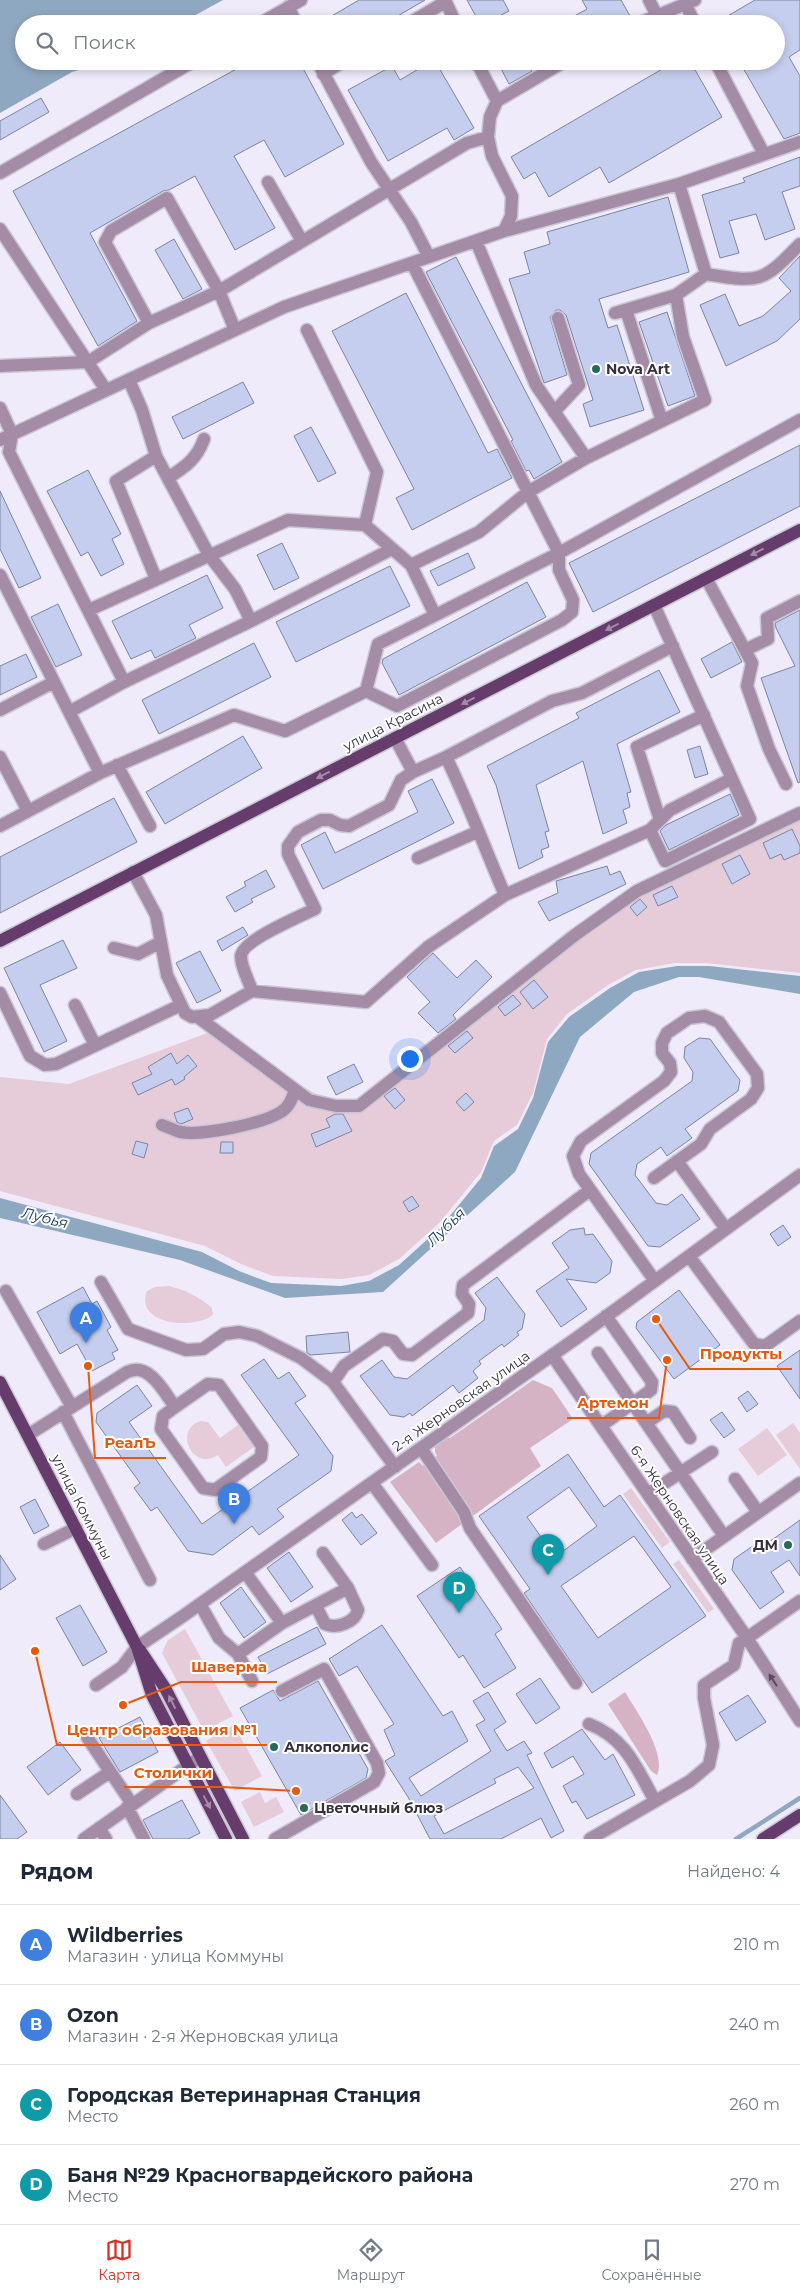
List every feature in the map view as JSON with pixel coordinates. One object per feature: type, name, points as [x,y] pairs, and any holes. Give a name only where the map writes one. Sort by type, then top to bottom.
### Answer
[{"type":"main road","name":"улица Красина","points":[[0,941],[800,530]]},
{"type":"main road","name":"улица Коммуны","points":[[0,1382],[4,1399],[28,1435],[137,1647],[165,1688],[243,1839]]},
{"type":"main road","name":"улица Коммуны","points":[[137,1647],[152,1695],[226,1839]]},
{"type":"main road","points":[[764,1839],[800,1814]]},
{"type":"street","points":[[274,15],[301,0]]},
{"type":"street","points":[[649,0],[656,15]]},
{"type":"street","points":[[422,15],[445,1],[452,15]]},
{"type":"street","points":[[660,15],[690,3]]},
{"type":"street","points":[[288,7],[292,15]]},
{"type":"street","points":[[0,173],[178,70]]},
{"type":"street","points":[[321,70],[371,162],[411,222],[429,257]]},
{"type":"street","points":[[323,74],[329,70]]},
{"type":"street","points":[[481,70],[497,101]]},
{"type":"street","points":[[504,232],[511,216],[512,196],[492,156],[488,137],[490,117],[497,101],[549,70]]},
{"type":"street","points":[[720,70],[764,154]]},
{"type":"street","points":[[0,366],[88,362],[149,323],[219,291],[467,143],[488,137]]},
{"type":"street","points":[[0,440],[284,307],[504,232],[679,184],[800,142]]},
{"type":"street","points":[[268,182],[302,242]]},
{"type":"street","points":[[679,184],[706,274]]},
{"type":"street","points":[[149,323],[105,242],[111,231],[167,198],[219,291],[235,330]]},
{"type":"street","points":[[0,229],[106,390]]},
{"type":"street","points":[[476,241],[536,385],[586,458]]},
{"type":"street","points":[[662,421],[620,311],[676,295],[706,274],[736,279],[757,279],[774,270],[800,244]]},
{"type":"street","points":[[366,691],[397,706],[562,620],[572,612],[573,600],[559,570],[559,553],[412,263]]},
{"type":"street","points":[[411,565],[478,532],[528,492],[586,458],[705,400],[683,337],[676,295]]},
{"type":"street","points":[[554,412],[579,385],[558,318]]},
{"type":"street","points":[[306,330],[377,472],[365,526]]},
{"type":"street","points":[[129,380],[142,410],[156,456],[209,555],[235,589],[251,621]]},
{"type":"street","points":[[0,408],[12,434],[9,452],[124,682]]},
{"type":"street","points":[[0,826],[100,773],[234,715],[285,731],[366,691],[378,644],[559,553],[800,420]]},
{"type":"street","points":[[168,478],[191,463],[199,453],[204,439]]},
{"type":"street","points":[[156,456],[116,481],[156,579]]},
{"type":"street","points":[[89,610],[288,520],[365,526],[411,565],[435,615]]},
{"type":"street","points":[[69,712],[124,682],[251,621],[392,549]]},
{"type":"street","points":[[0,575],[100,773]]},
{"type":"street","points":[[706,578],[752,664],[747,686],[769,749],[786,784]]},
{"type":"street","points":[[745,650],[768,639],[767,618],[800,601]]},
{"type":"street","points":[[650,830],[665,861],[750,820],[654,605]]},
{"type":"street","points":[[252,991],[241,957],[243,950],[254,940],[316,909],[288,854],[291,838],[298,832],[321,820],[330,820],[340,825],[349,826],[389,805],[400,780],[413,772],[446,757],[552,701],[582,693],[673,646]]},
{"type":"street","points":[[0,710],[54,682]]},
{"type":"street","points":[[660,820],[637,748],[704,715]]},
{"type":"street","points":[[395,738],[413,772]]},
{"type":"street","points":[[0,757],[28,811]]},
{"type":"street","points":[[446,757],[471,809],[477,832],[506,895]]},
{"type":"street","points":[[118,765],[150,826]]},
{"type":"street","points":[[133,872],[156,915],[167,975],[185,1013],[192,1017],[199,1018],[210,1015],[252,991],[366,1002],[428,947],[506,895],[650,830],[670,810],[731,779]]},
{"type":"street","points":[[199,1018],[308,1100],[325,1104],[359,1106],[575,935],[637,891],[800,813]]},
{"type":"street","points":[[418,858],[477,832]]},
{"type":"street","points":[[114,948],[138,954],[161,942]]},
{"type":"street","points":[[0,993],[30,1056],[37,1062],[45,1065],[56,1064],[181,1005]]},
{"type":"street","points":[[76,1005],[95,1045]]},
{"type":"street","points":[[654,1178],[700,1144],[710,1129],[751,1099],[758,1088],[757,1074],[719,1022],[705,1016],[689,1018],[667,1033],[662,1043],[662,1053],[670,1063],[671,1072],[664,1081],[582,1140],[573,1156],[579,1174],[655,1281]]},
{"type":"street","points":[[162,1125],[180,1132],[210,1132],[267,1118],[282,1112],[291,1102],[295,1090]]},
{"type":"street","points":[[677,1161],[726,1229]]},
{"type":"street","name":"2-я Жерновская улица","points":[[96,1686],[122,1667],[137,1647],[552,1355],[800,1175]]},
{"type":"street","points":[[333,1382],[344,1366],[383,1339],[393,1340],[403,1354],[412,1355],[468,1314],[469,1304],[462,1294],[463,1284],[590,1190]]},
{"type":"street","points":[[689,1256],[754,1344],[765,1346],[800,1321]]},
{"type":"street","points":[[101,1282],[128,1329],[186,1350],[202,1349],[224,1334],[239,1332],[256,1336],[301,1358],[333,1382],[394,1467]]},
{"type":"street","points":[[6,1292],[67,1410],[150,1580]]},
{"type":"street","points":[[601,1426],[651,1390],[652,1382],[606,1316]]},
{"type":"street","points":[[598,1353],[724,1536]]},
{"type":"street","name":"6-я Жерновская улица","points":[[552,1355],[746,1638],[800,1721]]},
{"type":"street","points":[[28,1435],[126,1372],[139,1370],[150,1376],[160,1386],[175,1407]]},
{"type":"street","points":[[208,1384],[219,1386],[262,1446],[261,1457],[215,1490],[203,1488],[161,1428],[162,1416],[175,1407],[208,1384]]},
{"type":"street","points":[[646,1423],[664,1411],[673,1412],[690,1438]]},
{"type":"street","points":[[421,1448],[464,1512],[470,1528],[576,1683]]},
{"type":"street","points":[[648,1494],[712,1452]]},
{"type":"street","points":[[736,1479],[758,1512]]},
{"type":"street","points":[[372,1483],[432,1565]]},
{"type":"street","points":[[692,1559],[800,1483]]},
{"type":"street","points":[[44,1544],[76,1528]]},
{"type":"street","points":[[316,1606],[325,1624],[331,1627],[338,1626],[354,1618],[358,1610],[348,1588],[323,1553]]},
{"type":"street","points":[[246,1572],[282,1623]]},
{"type":"street","points":[[238,1654],[282,1623],[348,1588]]},
{"type":"street","points":[[590,1839],[690,1781],[709,1765],[713,1745],[704,1698],[704,1685],[734,1665],[739,1643],[800,1601]]},
{"type":"street","points":[[200,1604],[219,1638],[238,1654],[252,1681]]},
{"type":"street","points":[[275,1839],[295,1834],[374,1782],[379,1773],[377,1762],[324,1669],[282,1692]]},
{"type":"street","points":[[590,1724],[602,1729],[619,1741],[655,1801]]},
{"type":"street","points":[[87,1737],[129,1805],[144,1839]]},
{"type":"street","points":[[84,1839],[102,1833],[129,1805],[200,1756]]},
{"type":"street","points":[[77,1794],[110,1772]]},
{"type":"shaded area","points":[[800,808],[800,973],[706,963],[675,963],[636,970],[608,985],[567,1014],[547,1039],[533,1093],[517,1125],[494,1141],[481,1172],[440,1222],[399,1259],[369,1275],[342,1279],[273,1276],[241,1264],[205,1246],[0,1191],[0,1077],[69,1084],[221,1028],[281,1075],[324,1098],[358,1100],[639,886]]},
{"type":"shaded area","points":[[169,1286],[187,1292],[202,1300],[212,1308],[213,1315],[204,1320],[180,1323],[157,1317],[149,1311],[145,1302],[147,1291],[155,1287]]},
{"type":"shaded area","points":[[533,1380],[552,1388],[573,1419],[530,1448],[541,1466],[436,1543],[390,1482],[419,1462],[423,1466],[437,1456],[435,1444],[445,1437],[450,1438]]},
{"type":"shaded area","points":[[201,1421],[208,1422],[220,1438],[238,1425],[254,1447],[226,1467],[218,1455],[209,1459],[200,1458],[194,1454],[187,1440],[188,1432],[193,1425]]},
{"type":"shaded area","points":[[793,1423],[800,1433],[800,1469],[776,1435]]},
{"type":"shaded area","points":[[767,1428],[787,1455],[758,1476],[738,1449]]},
{"type":"shaded area","points":[[631,1488],[670,1542],[662,1548],[623,1494]]},
{"type":"shaded area","points":[[679,1560],[714,1609],[708,1613],[673,1564]]},
{"type":"shaded area","points":[[185,1629],[233,1716],[204,1731],[162,1653],[168,1640]]},
{"type":"shaded area","points":[[625,1692],[643,1721],[654,1744],[658,1755],[659,1766],[657,1775],[651,1771],[608,1704]]},
{"type":"shaded area","points":[[234,1725],[262,1776],[235,1791],[206,1741]]},
{"type":"shaded area","points":[[260,1792],[265,1803],[276,1797],[284,1812],[254,1827],[241,1802]]},
{"type":"water","points":[[0,0],[223,0],[196,15],[15,15],[15,70],[79,70],[0,113]]},
{"type":"water","name":"Лубья","points":[[677,966],[709,966],[800,976],[800,994],[699,977],[679,977],[634,992],[580,1037],[515,1172],[383,1292],[285,1298],[180,1260],[0,1218],[0,1198],[202,1252],[239,1271],[271,1283],[341,1286],[369,1281],[399,1265],[440,1228],[481,1178],[494,1146],[518,1129],[533,1098],[548,1042],[569,1017],[610,988],[639,972]]},
{"type":"building","points":[[359,0],[425,0],[399,15],[333,15]]},
{"type":"building","points":[[467,0],[503,0],[509,11],[501,15],[475,15]]},
{"type":"building","points":[[582,0],[621,0],[629,15],[576,15],[587,9]]},
{"type":"building","points":[[755,0],[800,0],[800,50],[789,57],[800,76],[800,133],[784,139],[744,70],[785,70],[785,15],[729,15]]},
{"type":"building","points":[[235,70],[304,70],[344,144],[285,177],[264,140],[234,156],[275,228],[235,250],[195,176],[169,190],[163,191],[90,233],[137,321],[98,346],[13,191]]},
{"type":"building","points":[[385,70],[394,70],[400,80],[417,70],[440,70],[474,128],[454,140],[447,128],[388,161],[348,90]]},
{"type":"building","points":[[502,70],[532,71],[509,84]]},
{"type":"building","points":[[661,70],[695,70],[722,117],[609,183],[600,167],[549,197],[535,172],[524,179],[511,157]]},
{"type":"building","points":[[41,98],[49,112],[0,140],[0,121]]},
{"type":"building","points":[[800,157],[800,186],[782,192],[795,229],[765,240],[756,214],[729,221],[739,253],[720,258],[702,195],[745,182],[743,178]]},
{"type":"building","points":[[668,197],[689,272],[599,299],[608,328],[617,325],[644,410],[590,427],[583,404],[593,400],[566,315],[560,310],[556,310],[550,317],[567,375],[544,383],[509,279],[530,273],[524,252],[550,244],[547,232]]},
{"type":"building","points":[[174,239],[202,289],[183,299],[155,250]]},
{"type":"building","points":[[800,256],[800,319],[777,341],[726,366],[700,305],[725,294],[739,326],[763,316],[791,291],[779,278]]},
{"type":"building","points":[[456,257],[562,462],[534,479],[529,470],[526,471],[511,441],[513,440],[426,272]]},
{"type":"building","points":[[406,293],[488,453],[497,449],[512,478],[412,530],[396,498],[414,489],[332,331]]},
{"type":"building","points":[[667,312],[695,396],[668,406],[639,322]]},
{"type":"building","points":[[243,382],[254,403],[183,439],[172,417]]},
{"type":"building","points":[[311,427],[336,473],[318,482],[294,436]]},
{"type":"building","points":[[800,445],[800,506],[593,612],[569,563]]},
{"type":"building","points":[[88,470],[121,534],[112,539],[124,564],[101,576],[88,552],[81,556],[47,491]]},
{"type":"building","points":[[0,491],[41,578],[19,588],[0,549]]},
{"type":"building","points":[[282,543],[299,578],[274,590],[257,555]]},
{"type":"building","points":[[468,553],[475,568],[438,586],[430,571]]},
{"type":"building","points":[[390,566],[410,606],[296,662],[276,622]]},
{"type":"building","points":[[207,575],[223,608],[189,625],[196,638],[155,658],[151,650],[131,659],[112,621]]},
{"type":"building","points":[[527,582],[546,617],[399,695],[382,663],[383,659]]},
{"type":"building","points":[[58,604],[82,655],[56,667],[31,617]]},
{"type":"building","points":[[800,610],[800,782],[798,783],[761,678],[795,666],[775,623]]},
{"type":"building","points":[[732,642],[742,662],[711,678],[701,659]]},
{"type":"building","points":[[254,643],[271,677],[159,734],[142,700]]},
{"type":"building","points":[[26,654],[37,677],[0,695],[0,666]]},
{"type":"building","points":[[659,670],[680,712],[617,744],[631,792],[627,793],[630,807],[623,810],[627,823],[603,834],[583,761],[536,785],[549,831],[545,832],[549,847],[541,850],[543,857],[519,869],[496,785],[487,766],[579,718],[576,713]]},
{"type":"building","points":[[243,736],[262,768],[165,824],[146,792]]},
{"type":"building","points":[[700,746],[708,774],[695,778],[687,750]]},
{"type":"building","points":[[432,779],[454,823],[323,889],[301,845],[325,832],[335,853],[418,812],[408,791]]},
{"type":"building","points":[[730,794],[739,815],[669,850],[660,831],[666,825]]},
{"type":"building","points":[[114,798],[137,842],[0,913],[0,857]]},
{"type":"building","points":[[792,829],[800,846],[800,853],[784,860],[781,854],[770,859],[763,843]]},
{"type":"building","points":[[740,855],[750,874],[732,884],[722,864]]},
{"type":"building","points":[[607,866],[610,875],[620,871],[626,884],[549,921],[538,902],[558,893],[556,881]]},
{"type":"building","points":[[266,870],[275,887],[251,899],[253,902],[235,912],[226,897],[246,886],[244,882]]},
{"type":"building","points":[[672,886],[678,897],[658,906],[653,895]]},
{"type":"building","points":[[640,899],[647,907],[637,916],[630,907]]},
{"type":"building","points":[[243,927],[248,935],[222,951],[217,941]]},
{"type":"building","points":[[63,940],[77,968],[40,985],[67,1041],[44,1052],[4,968]]},
{"type":"building","points":[[200,951],[221,991],[197,1003],[176,963]]},
{"type":"building","points":[[433,953],[457,978],[476,960],[492,977],[453,1015],[456,1019],[438,1033],[418,1013],[430,1002],[407,977]]},
{"type":"building","points":[[534,980],[548,997],[533,1009],[520,992]]},
{"type":"building","points":[[513,995],[521,1004],[505,1016],[498,1007]]},
{"type":"building","points":[[467,1031],[473,1038],[455,1053],[448,1046]]},
{"type":"building","points":[[699,1038],[710,1039],[740,1080],[738,1091],[685,1129],[692,1138],[667,1156],[661,1147],[637,1164],[635,1175],[656,1203],[667,1205],[682,1194],[700,1219],[660,1247],[648,1246],[589,1164],[591,1153],[692,1081],[693,1072],[684,1058],[685,1047]]},
{"type":"building","points":[[171,1053],[177,1064],[188,1055],[197,1066],[184,1077],[185,1079],[175,1085],[172,1079],[138,1095],[132,1083],[152,1074],[148,1067]]},
{"type":"building","points":[[354,1064],[363,1082],[336,1095],[327,1077]]},
{"type":"building","points":[[395,1088],[405,1100],[395,1109],[384,1096]]},
{"type":"building","points":[[466,1093],[474,1102],[464,1111],[456,1102]]},
{"type":"building","points":[[188,1108],[193,1119],[181,1124],[177,1122],[174,1113]]},
{"type":"building","points":[[335,1114],[343,1114],[352,1131],[316,1147],[311,1134],[330,1127],[326,1119]]},
{"type":"building","points":[[136,1141],[148,1144],[144,1158],[132,1154]]},
{"type":"building","points":[[221,1142],[233,1142],[233,1153],[220,1153]]},
{"type":"building","points":[[412,1196],[419,1206],[409,1212],[403,1202]]},
{"type":"building","points":[[783,1225],[791,1237],[778,1246],[770,1234]]},
{"type":"building","points":[[584,1228],[585,1235],[593,1234],[612,1261],[610,1273],[596,1283],[566,1279],[587,1309],[561,1327],[536,1291],[569,1268],[552,1243],[570,1230]]},
{"type":"building","points":[[497,1277],[525,1314],[522,1329],[517,1332],[519,1335],[504,1347],[502,1344],[479,1361],[481,1364],[473,1371],[478,1378],[459,1393],[453,1385],[412,1416],[410,1413],[404,1417],[390,1415],[360,1376],[382,1360],[394,1377],[407,1379],[484,1320],[486,1308],[475,1293]]},
{"type":"building","points":[[83,1287],[92,1304],[97,1301],[111,1327],[107,1330],[118,1350],[112,1353],[115,1359],[92,1371],[77,1344],[60,1354],[37,1312]]},
{"type":"building","points":[[679,1290],[720,1345],[674,1379],[636,1328],[637,1322]]},
{"type":"building","points":[[348,1332],[350,1352],[311,1355],[307,1353],[306,1336]]},
{"type":"building","points":[[800,1350],[800,1399],[777,1366]]},
{"type":"building","points":[[264,1359],[278,1379],[289,1372],[306,1396],[295,1403],[333,1456],[331,1471],[277,1509],[284,1517],[259,1535],[252,1526],[213,1555],[188,1551],[157,1507],[151,1511],[134,1488],[140,1483],[96,1422],[97,1413],[137,1385],[152,1406],[129,1422],[202,1524],[299,1455],[241,1375]]},
{"type":"building","points":[[748,1391],[758,1404],[747,1412],[738,1398]]},
{"type":"building","points":[[722,1412],[735,1430],[724,1438],[710,1420]]},
{"type":"building","points":[[568,1454],[604,1507],[620,1495],[706,1616],[592,1693],[524,1593],[530,1589],[479,1516]],"holes":[[[569,1487],[597,1526],[555,1557],[527,1517]],[[634,1536],[671,1587],[598,1638],[561,1586]]]},
{"type":"building","points":[[35,1499],[49,1526],[34,1534],[20,1507]]},
{"type":"building","points":[[352,1512],[356,1518],[362,1514],[377,1533],[361,1545],[342,1520]]},
{"type":"building","points":[[800,1520],[800,1576],[789,1560],[771,1572],[784,1592],[760,1609],[732,1570],[734,1559],[760,1541],[761,1544],[767,1540],[769,1542]]},
{"type":"building","points":[[289,1552],[313,1587],[291,1602],[267,1568]]},
{"type":"building","points":[[0,1555],[16,1579],[0,1590]]},
{"type":"building","points":[[460,1567],[502,1629],[495,1634],[516,1668],[484,1688],[463,1655],[459,1658],[417,1596]]},
{"type":"building","points":[[241,1587],[266,1622],[244,1638],[220,1603]]},
{"type":"building","points":[[80,1605],[107,1652],[83,1666],[56,1618]]},
{"type":"building","points":[[382,1625],[443,1716],[452,1711],[468,1741],[409,1778],[421,1796],[491,1751],[476,1725],[485,1720],[473,1701],[488,1692],[506,1722],[494,1730],[507,1751],[524,1741],[532,1753],[527,1755],[564,1831],[551,1838],[541,1818],[501,1839],[430,1839],[408,1797],[385,1761],[395,1755],[384,1730],[394,1724],[357,1666],[339,1676],[329,1659]],"holes":[[[518,1767],[534,1788],[444,1834],[434,1816],[496,1783],[494,1779]]]},
{"type":"building","points":[[317,1627],[326,1644],[267,1674],[258,1657]]},
{"type":"building","points":[[540,1678],[560,1708],[536,1724],[516,1694]]},
{"type":"building","points":[[318,1681],[368,1769],[366,1778],[301,1815],[240,1708],[273,1690],[280,1701]]},
{"type":"building","points":[[748,1695],[766,1722],[736,1741],[719,1713]]},
{"type":"building","points":[[140,1717],[158,1752],[120,1772],[99,1738]]},
{"type":"building","points":[[582,1729],[605,1760],[613,1754],[635,1795],[587,1819],[576,1801],[572,1803],[563,1786],[584,1774],[573,1756],[552,1768],[544,1753]]},
{"type":"building","points":[[60,1742],[81,1770],[48,1795],[27,1767]]},
{"type":"building","points":[[0,1795],[27,1832],[17,1839],[0,1839]]},
{"type":"building","points":[[182,1800],[200,1833],[188,1839],[153,1839],[143,1820]]},
{"type":"waterway","points":[[736,1839],[800,1798]]},
{"type":"place","name":"Nova Art","points":[[596,369]]},
{"type":"place","name":"Продукты","points":[[656,1319]]},
{"type":"place","name":"Wildberries","points":[[86,1343]]},
{"type":"place","name":"Артемон","points":[[667,1360]]},
{"type":"place","name":"РеалЪ","points":[[88,1366]]},
{"type":"place","name":"Ozon","points":[[234,1524]]},
{"type":"place","name":"ДМ","points":[[788,1545]]},
{"type":"place","name":"Городская Ветеринарная Станция","points":[[548,1575]]},
{"type":"place","name":"Баня №29 Красногвардейского района","points":[[459,1613]]},
{"type":"place","name":"Центр образования №1","points":[[35,1651]]},
{"type":"place","name":"Шаверма","points":[[123,1705]]},
{"type":"place","name":"Алкополис","points":[[274,1747]]},
{"type":"place","name":"Столички","points":[[296,1791]]},
{"type":"place","name":"Цветочный блюз","points":[[304,1808]]}]
